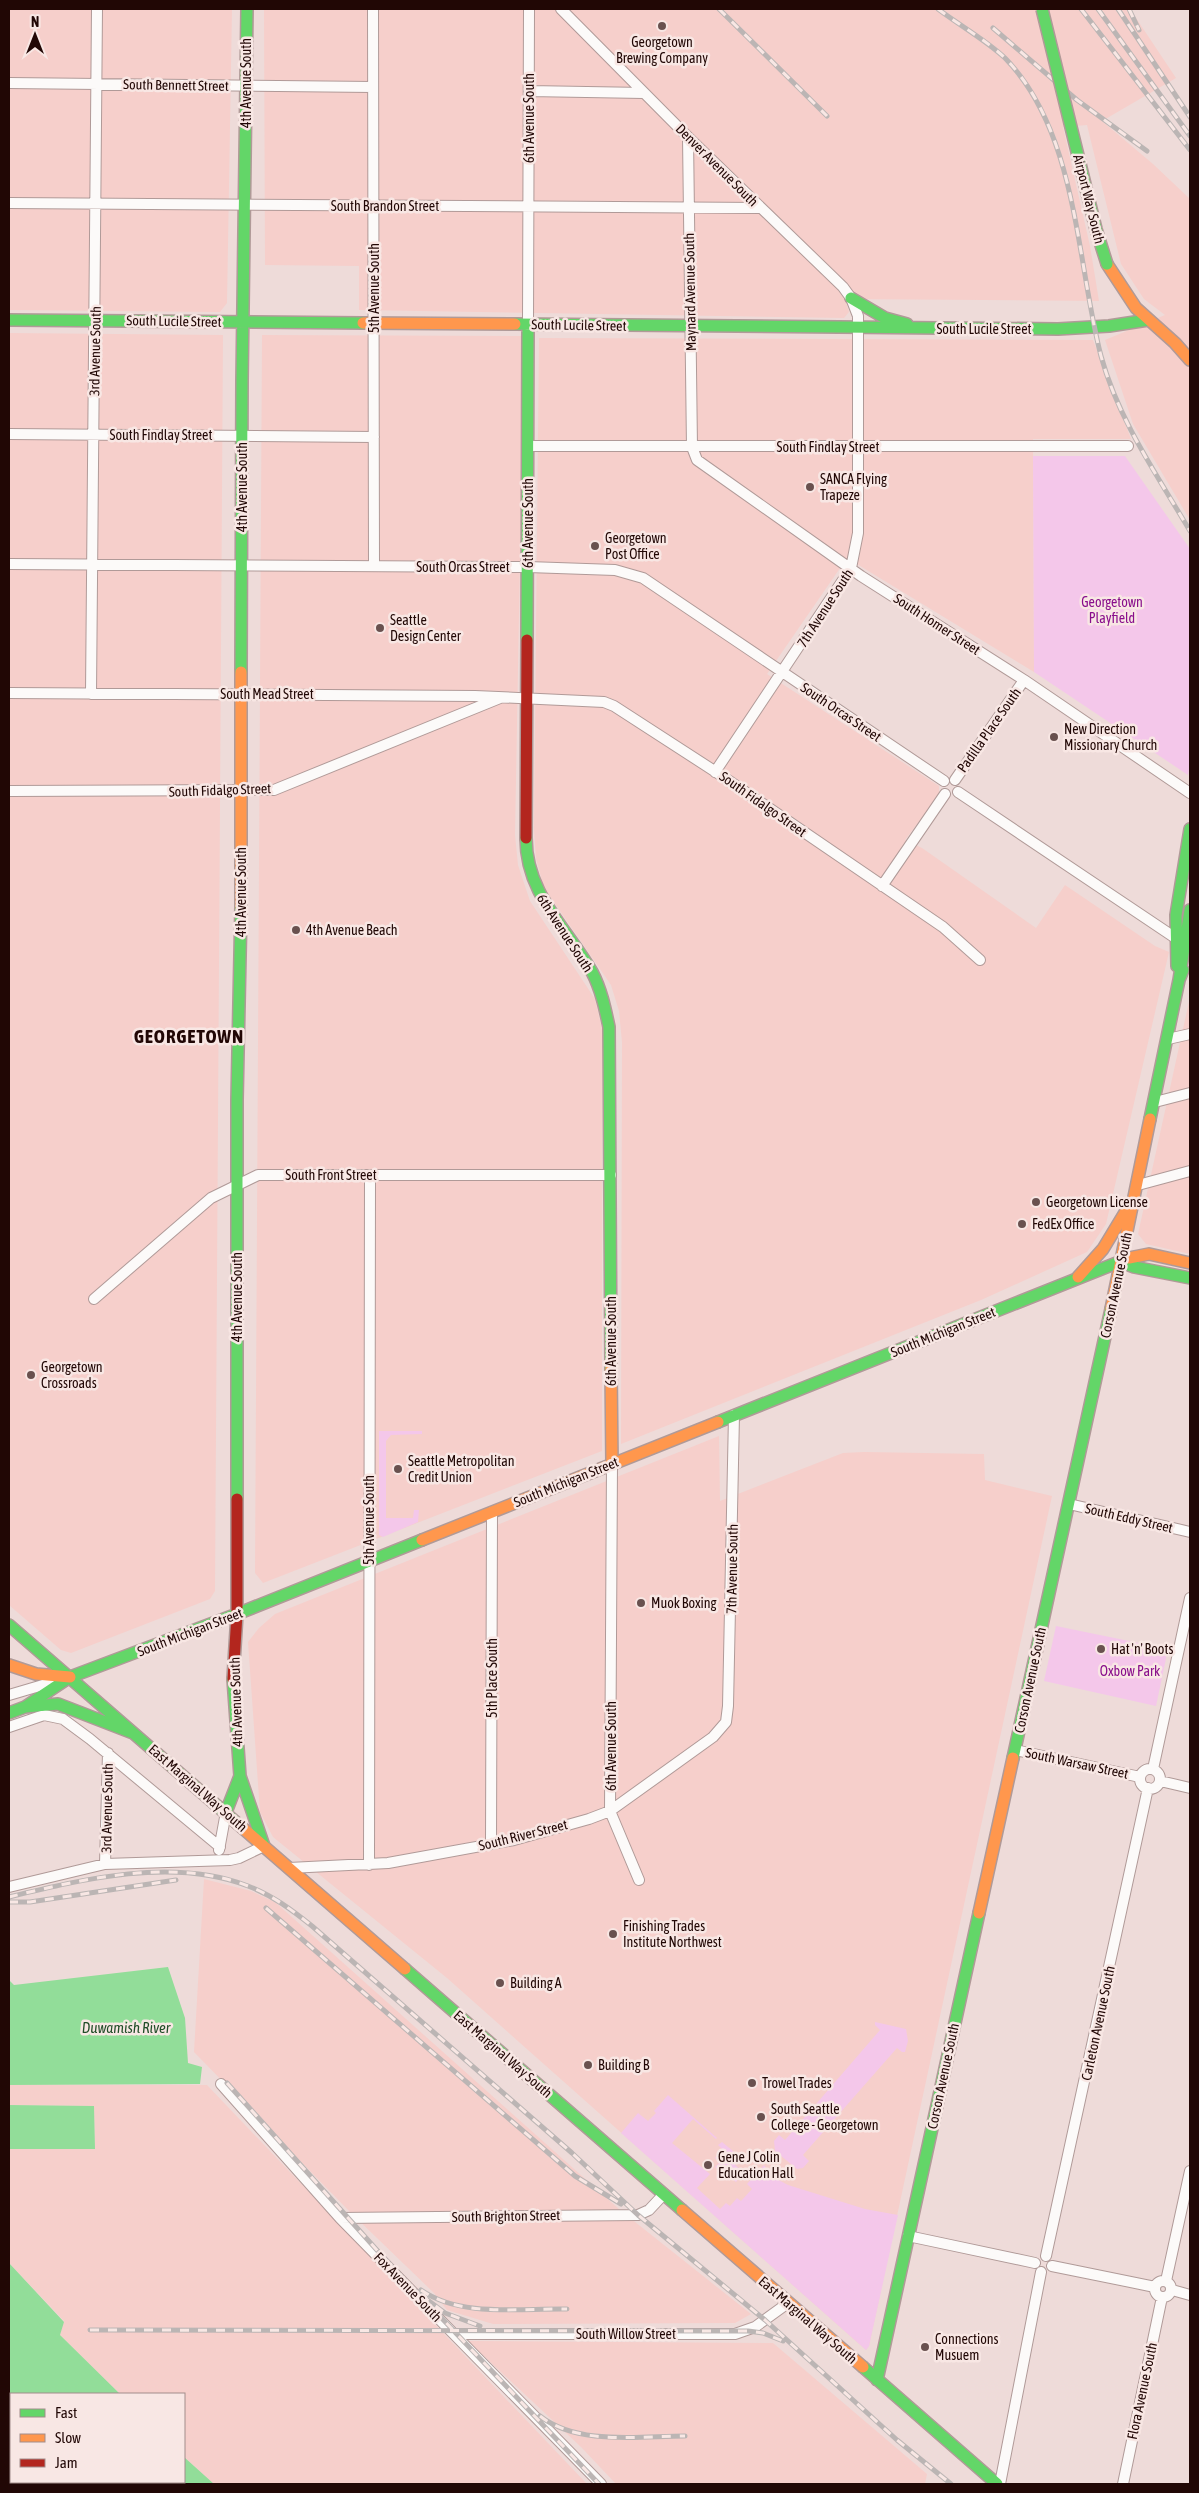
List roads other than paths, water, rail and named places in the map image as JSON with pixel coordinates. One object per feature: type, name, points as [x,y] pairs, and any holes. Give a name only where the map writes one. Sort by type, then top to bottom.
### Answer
[{"type":"main road","name":"4th Avenue South","points":[[247,9],[237,1184],[237,1614],[233,1684],[240,1776],[264,1846]]},
{"type":"main road","name":"Airport Way South","points":[[1042,9],[1096,229],[1107,264],[1122,292],[1148,320],[1174,338],[1190,360]]},
{"type":"main road","points":[[851,298],[890,320],[933,329]]},
{"type":"main road","name":"South Lucile Street","points":[[9,320],[859,329],[1076,328],[1128,324],[1148,320]]},
{"type":"main road","name":"6th Avenue South","points":[[528,324],[528,567],[524,837],[528,868],[542,902],[588,966],[605,1006],[610,1042],[612,1464]]},
{"type":"main road","name":"Corson Avenue South","points":[[1179,980],[1174,937],[1180,883],[1190,830]]},
{"type":"main road","points":[[1179,980],[1190,910]]},
{"type":"main road","name":"Corson Avenue South","points":[[877,2380],[1122,1262],[1179,980],[1190,953]]},
{"type":"main road","points":[[1076,1280],[1103,1249],[1136,1190]]},
{"type":"main road","name":"South Michigan Street","points":[[70,1677],[237,1614],[1122,1262],[1135,1255],[1149,1254],[1190,1263]]},
{"type":"main road","points":[[1122,1262],[1134,1267],[1190,1278]]},
{"type":"main road","name":"East Marginal Way South","points":[[9,1625],[998,2484]]},
{"type":"main road","points":[[9,1665],[36,1674],[70,1677]]},
{"type":"main road","points":[[9,1713],[26,1706],[70,1677]]},
{"type":"main road","points":[[26,1706],[58,1704],[133,1733]]},
{"type":"main road","name":"4th Avenue South","points":[[226,1812],[240,1776]]},
{"type":"street","name":"3rd Avenue South","points":[[91,694],[94,565],[97,9]]},
{"type":"street","name":"5th Avenue South","points":[[372,9],[374,566]]},
{"type":"street","name":"6th Avenue South","points":[[528,324],[529,9]]},
{"type":"street","name":"Denver Avenue South","points":[[561,9],[760,208],[843,287],[851,298],[858,316],[859,329]]},
{"type":"street","name":"South Bennett Street","points":[[9,83],[373,87]]},
{"type":"street","points":[[530,91],[644,93]]},
{"type":"street","name":"Maynard Avenue South","points":[[688,137],[692,447]]},
{"type":"street","name":"South Brandon Street","points":[[9,203],[760,208]]},
{"type":"street","name":"7th Avenue South","points":[[715,772],[851,568],[858,533],[859,329]]},
{"type":"street","name":"South Findlay Street","points":[[9,434],[374,437]]},
{"type":"street","name":"South Findlay Street","points":[[528,446],[1128,446]]},
{"type":"street","name":"South Homer Street","points":[[692,447],[694,456],[702,464],[851,568],[1024,680],[1190,793]]},
{"type":"street","name":"South Orcas Street","points":[[9,564],[528,567],[615,570],[643,578],[944,781]]},
{"type":"street","name":"Padilla Place South","points":[[955,780],[1024,680]]},
{"type":"street","name":"South Mead Street","points":[[9,693],[503,696],[526,698]]},
{"type":"street","name":"South Fidalgo Street","points":[[9,791],[274,790],[503,696]]},
{"type":"street","name":"South Fidalgo Street","points":[[526,698],[594,700],[614,706],[715,772],[943,927],[980,960]]},
{"type":"street","points":[[950,778],[955,780],[959,784],[958,792],[952,796],[946,794],[942,789],[944,781],[950,778]]},
{"type":"street","points":[[958,792],[1174,937]]},
{"type":"street","points":[[882,886],[946,794]]},
{"type":"street","points":[[1168,1039],[1190,1034]]},
{"type":"street","points":[[1155,1102],[1190,1093]]},
{"type":"street","points":[[1136,1190],[1190,1171]]},
{"type":"street","name":"South Front Street","points":[[94,1299],[203,1203],[237,1184],[258,1175],[611,1175]]},
{"type":"street","name":"5th Avenue South","points":[[369,1865],[370,1176]]},
{"type":"street","name":"7th Avenue South","points":[[726,1722],[731,1664],[734,1415]]},
{"type":"street","name":"6th Avenue South","points":[[612,1464],[610,1811],[639,1880]]},
{"type":"street","name":"South Eddy Street","points":[[1068,1504],[1190,1532]]},
{"type":"street","name":"5th Place South","points":[[491,1844],[492,1512]]},
{"type":"street","points":[[1153,1769],[1190,1598]]},
{"type":"street","name":"South Michigan Street","points":[[9,1695],[70,1677]]},
{"type":"street","points":[[9,1727],[44,1715],[55,1716],[73,1725],[220,1847]]},
{"type":"street","name":"South River Street","points":[[289,1868],[369,1865],[491,1844],[551,1830],[610,1811],[714,1736],[726,1722]]},
{"type":"street","name":"South Warsaw Street","points":[[1014,1750],[1140,1777]]},
{"type":"street","name":"3rd Avenue South","points":[[105,1864],[108,1753]]},
{"type":"street","points":[[1146,1769],[1153,1769],[1158,1773],[1160,1781],[1155,1787],[1148,1788],[1141,1783],[1140,1777],[1146,1769]]},
{"type":"street","points":[[1160,1781],[1190,1788]]},
{"type":"street","name":"Carleton Avenue South","points":[[1046,2256],[1148,1788]]},
{"type":"street","name":"4th Avenue South","points":[[217,1861],[226,1812]]},
{"type":"street","points":[[9,1887],[105,1864],[217,1861],[239,1858],[264,1846]]},
{"type":"street","name":"Fox Avenue South","points":[[221,2084],[340,2218],[601,2484]]},
{"type":"street","points":[[1155,2287],[1157,2294],[1162,2297],[1167,2296],[1190,2171]]},
{"type":"street","name":"South Brighton Street","points":[[340,2218],[638,2215],[649,2210],[664,2194]]},
{"type":"street","points":[[908,2236],[1036,2263]]},
{"type":"street","points":[[1046,2256],[1052,2261],[1052,2266],[1048,2272],[1041,2272],[1037,2269],[1036,2263],[1039,2257],[1046,2256]]},
{"type":"street","points":[[1052,2266],[1155,2287]]},
{"type":"street","points":[[998,2484],[1041,2272]]},
{"type":"street","points":[[1155,2287],[1160,2281],[1190,2294]]},
{"type":"street","name":"Flora Avenue South","points":[[1123,2484],[1162,2297]]},
{"type":"street","name":"South Willow Street","points":[[454,2334],[735,2334],[754,2327],[788,2303]]},
{"type":"water","name":"Duwamish River","points":[[168,1967],[185,2018],[188,2063],[202,2067],[200,2084],[9,2085],[9,1980],[14,1985]]},
{"type":"water","points":[[9,2105],[94,2106],[95,2149],[9,2149]]},
{"type":"water","points":[[9,2263],[64,2322],[60,2335],[119,2393],[10,2393],[10,2483],[185,2483],[185,2458],[214,2484],[9,2484]]},
{"type":"railway","points":[[719,9],[827,116]]},
{"type":"railway","points":[[938,9],[1005,58],[1029,88],[1047,123],[1061,160],[1071,199],[1093,319],[1108,379],[1128,424],[1190,531]]},
{"type":"railway","points":[[1081,9],[1190,150]]},
{"type":"railway","points":[[1098,9],[1190,136]]},
{"type":"railway","points":[[1118,9],[1190,117]]},
{"type":"railway","points":[[1129,9],[1139,30]]},
{"type":"railway","points":[[993,28],[1077,100],[1147,151]]},
{"type":"railway","points":[[9,1897],[98,1878],[159,1872],[190,1873],[220,1877],[248,1886],[274,1898],[312,1926],[572,2153],[638,2215],[765,2320],[897,2440],[951,2484]]},
{"type":"railway","points":[[9,1902],[30,1902],[176,1880]]},
{"type":"railway","points":[[266,1908],[575,2176],[621,2204]]},
{"type":"railway","points":[[227,2083],[410,2287],[445,2313],[480,2326]]},
{"type":"railway","points":[[421,2290],[437,2299],[454,2305],[473,2308],[492,2310],[567,2309]]},
{"type":"railway","points":[[434,2310],[599,2484]]},
{"type":"railway","points":[[90,2330],[748,2331],[763,2333],[783,2341]]},
{"type":"railway","points":[[540,2416],[572,2432],[591,2436],[629,2438],[685,2436]]},
{"type":"place","name":"Georgetown Brewing Company","points":[[662,26]]},
{"type":"place","name":"SANCA Flying Trapeze","points":[[810,487]]},
{"type":"place","name":"Georgetown Post Office","points":[[595,546]]},
{"type":"place","name":"Seattle Design Center","points":[[380,628]]},
{"type":"place","name":"New Direction Missionary Church","points":[[1054,737]]},
{"type":"place","name":"4th Avenue Beach","points":[[296,930]]},
{"type":"place","name":"Georgetown License","points":[[1036,1202]]},
{"type":"place","name":"FedEx Office","points":[[1022,1224]]},
{"type":"place","name":"Georgetown Crossroads","points":[[31,1375]]},
{"type":"place","name":"Seattle Metropolitan Credit Union","points":[[398,1469]]},
{"type":"place","name":"Muok Boxing","points":[[641,1603]]},
{"type":"place","name":"Hat 'n' Boots","points":[[1101,1649]]},
{"type":"place","name":"Finishing Trades Institute Northwest","points":[[613,1934]]},
{"type":"place","name":"Building A","points":[[500,1983]]},
{"type":"place","name":"Building B","points":[[588,2065]]},
{"type":"place","name":"Trowel Trades","points":[[752,2083]]},
{"type":"place","name":"South Seattle College - Georgetown","points":[[761,2117]]},
{"type":"place","name":"Gene J Colin Education Hall","points":[[708,2165]]},
{"type":"place","name":"Connections Musuem","points":[[925,2347]]},
{"type":"district","name":"GEORGETOWN","points":[[189,1036]]},
{"type":"park label","name":"Georgetown Playfield","points":[[1112,610]]},
{"type":"park label","name":"Oxbow Park","points":[[1130,1671]]}]
